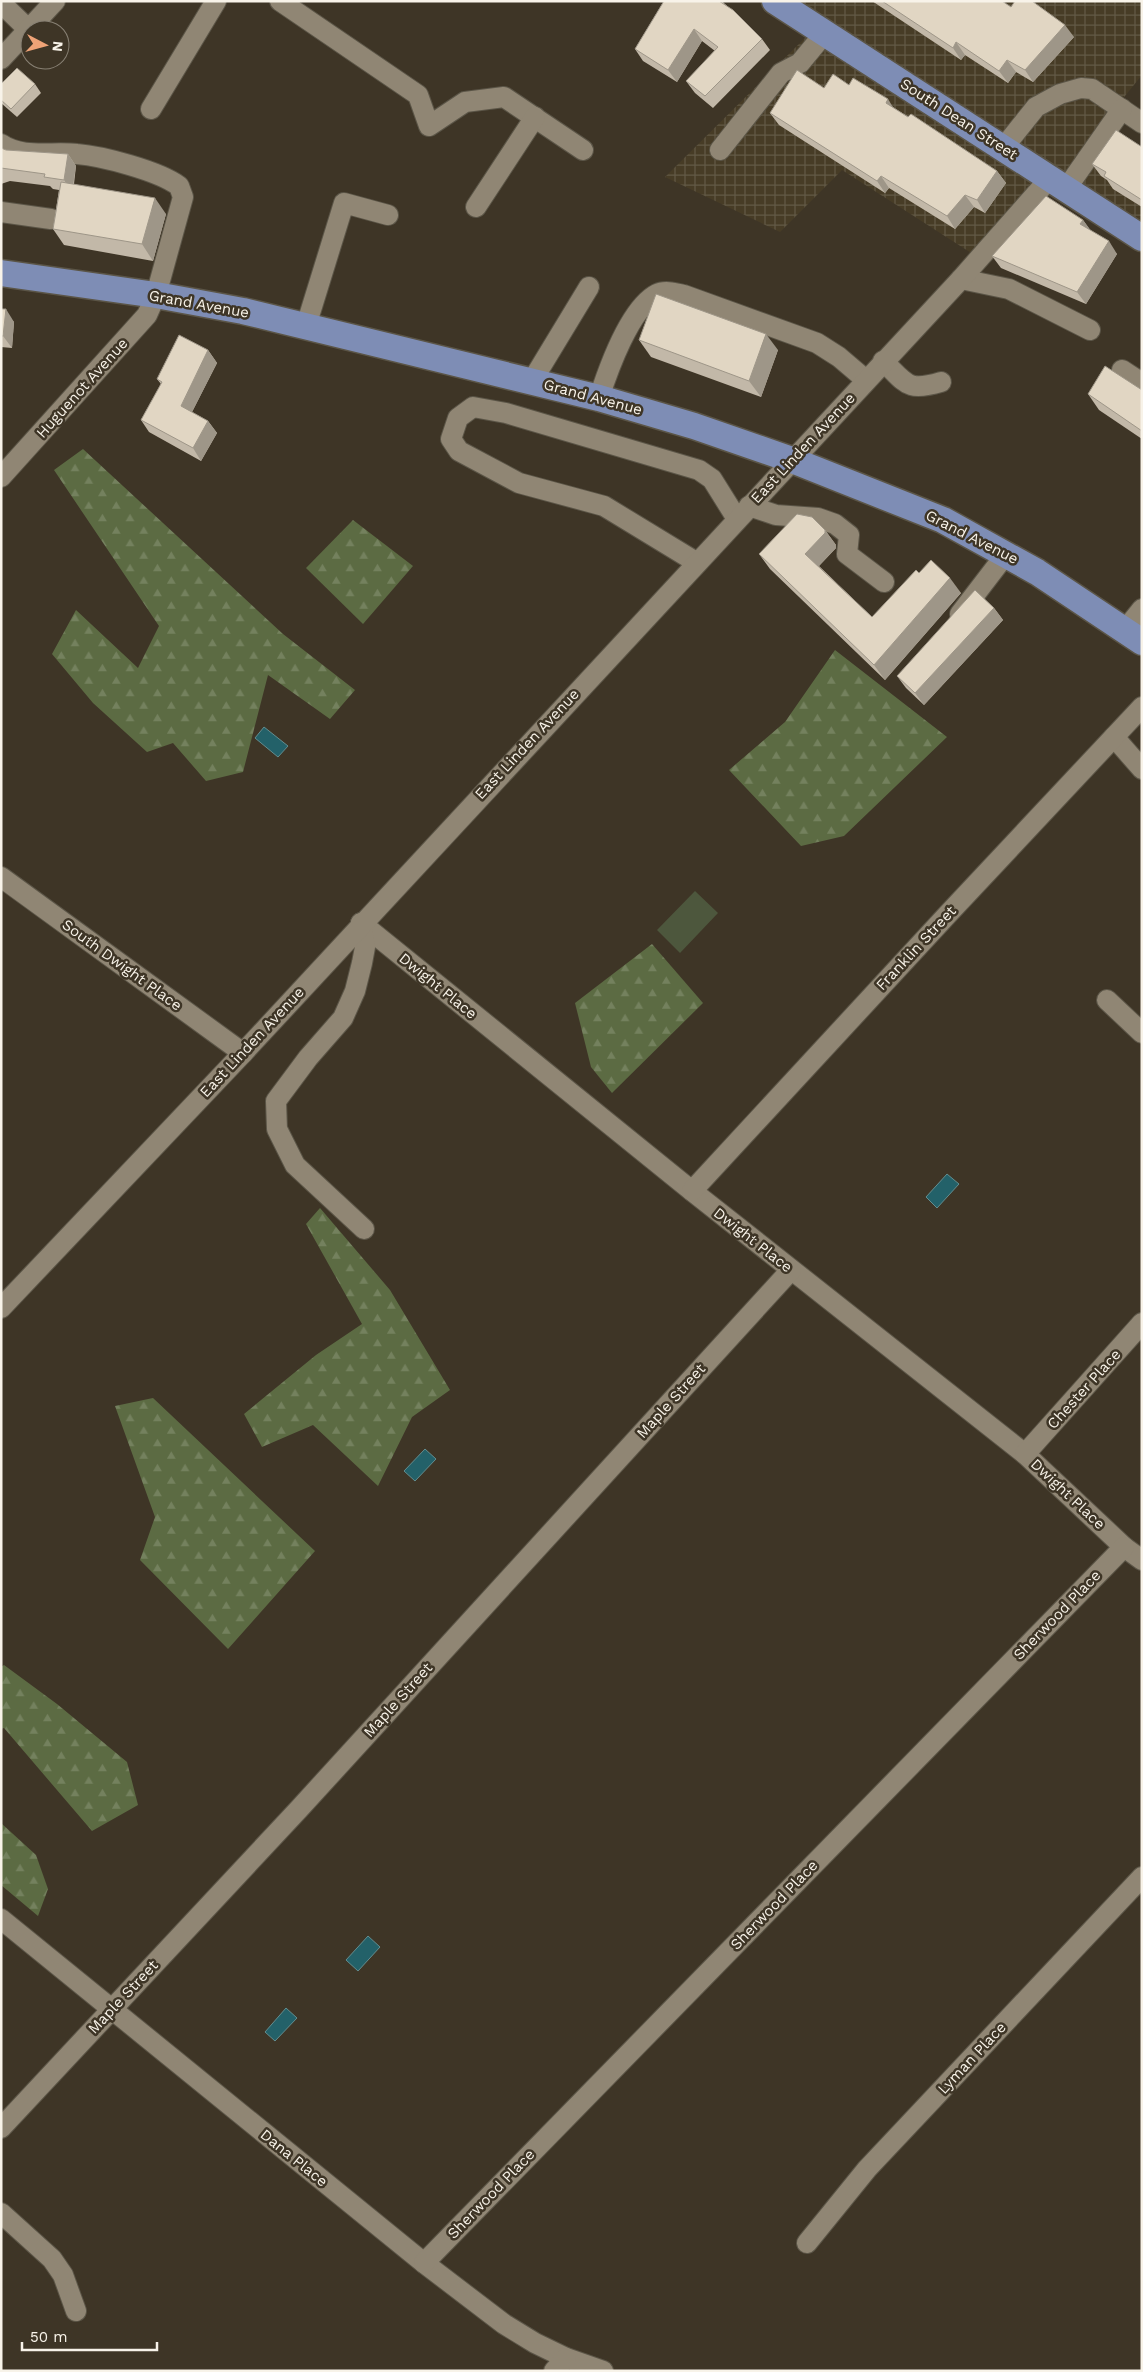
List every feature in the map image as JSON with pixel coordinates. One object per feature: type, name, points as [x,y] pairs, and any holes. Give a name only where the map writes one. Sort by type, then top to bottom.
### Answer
[{"type":"main road","name":"South Dean Street","points":[[775,1],[1142,238]]},
{"type":"main road","name":"Grand Avenue","points":[[1,273],[225,307],[599,398],[694,426],[792,460],[943,520],[1064,588],[1134,636]]},
{"type":"street","points":[[38,20],[55,1]]},
{"type":"street","points":[[151,109],[216,1]]},
{"type":"street","points":[[280,1],[418,95],[428,126],[465,102],[504,97],[583,150]]},
{"type":"street","points":[[1,3],[20,21]]},
{"type":"street","points":[[720,150],[781,73],[800,63],[824,34]]},
{"type":"street","points":[[1,59],[20,39]]},
{"type":"street","points":[[1004,148],[1036,107],[1060,94],[1081,88],[1092,89],[1142,123]]},
{"type":"street","name":"East Linden Avenue","points":[[1,1308],[243,1053],[361,923],[883,361],[961,279],[1058,184],[1122,109]]},
{"type":"street","points":[[476,207],[534,117]]},
{"type":"street","name":"Huguenot Avenue","points":[[1,144],[16,151],[78,154],[154,174],[179,186],[182,197],[156,296],[142,321],[1,477]]},
{"type":"street","points":[[306,326],[344,203],[388,214]]},
{"type":"street","points":[[1,212],[51,219]]},
{"type":"street","points":[[961,279],[1008,289],[1090,330]]},
{"type":"street","points":[[532,382],[589,287]]},
{"type":"street","points":[[599,398],[613,357],[634,320],[650,299],[658,294],[667,292],[684,295],[817,343],[839,357],[866,380]]},
{"type":"street","points":[[883,361],[905,383],[919,388],[941,382]]},
{"type":"street","points":[[1122,370],[1142,384]]},
{"type":"street","points":[[696,562],[604,506],[519,483],[459,451],[451,439],[458,418],[473,407],[506,413],[699,470],[712,479],[743,512],[818,518],[835,524],[849,535],[847,554],[884,582]]},
{"type":"street","points":[[946,629],[965,608],[1006,554]]},
{"type":"street","points":[[1134,636],[1142,609]]},
{"type":"street","name":"Franklin Street","points":[[692,1192],[941,921],[1142,707]]},
{"type":"street","points":[[1114,738],[1142,769]]},
{"type":"street","name":"South Dwight Place","points":[[1,877],[243,1053]]},
{"type":"street","points":[[361,923],[365,947],[362,963],[355,991],[343,1018],[308,1058],[276,1101],[277,1129],[295,1165],[364,1229]]},
{"type":"street","name":"Dwight Place","points":[[361,923],[692,1192],[1025,1454],[1124,1547],[1142,1560]]},
{"type":"street","points":[[1107,1000],[1142,1032]]},
{"type":"street","name":"Maple Street","points":[[1,2128],[299,1809],[791,1270]]},
{"type":"street","name":"Chester Place","points":[[1025,1454],[1142,1323]]},
{"type":"street","name":"Sherwood Place","points":[[424,2263],[1124,1547]]},
{"type":"street","name":"Lyman Place","points":[[807,2243],[867,2169],[1142,1877]]},
{"type":"street","name":"Dana Place","points":[[1,1919],[424,2263],[504,2324],[535,2343],[560,2364],[603,2371]]},
{"type":"street","points":[[1,2213],[52,2259],[63,2275],[76,2311]]},
{"type":"shaded area","points":[[774,1],[1142,1],[1142,75],[1099,128],[1142,155],[1142,241],[1050,181],[979,258],[842,170],[780,232],[665,177],[815,28]]},
{"type":"green space","points":[[83,449],[283,634],[355,690],[330,719],[268,675],[243,772],[206,781],[173,743],[147,752],[93,703],[52,654],[76,610],[138,668],[159,626],[54,470]]},
{"type":"green space","points":[[353,520],[413,566],[363,624],[306,568]]},
{"type":"green space","points":[[835,650],[947,737],[844,836],[801,846],[729,770],[785,722]]},
{"type":"green space","points":[[695,891],[718,913],[680,953],[657,930]]},
{"type":"green space","points":[[652,944],[703,1003],[612,1093],[591,1067],[575,1003]]},
{"type":"green space","points":[[320,1208],[390,1290],[450,1390],[412,1417],[378,1486],[313,1425],[262,1447],[244,1414],[316,1355],[362,1324],[306,1224]]},
{"type":"green space","points":[[153,1398],[315,1551],[228,1649],[140,1560],[155,1517],[115,1406]]},
{"type":"green space","points":[[4,1665],[57,1704],[127,1762],[138,1805],[92,1831],[4,1728],[1,1729],[1,1667]]},
{"type":"green space","points":[[1,1823],[36,1855],[48,1889],[38,1916],[1,1885]]},
{"type":"water","points":[[264,727],[288,746],[278,757],[255,738]]},
{"type":"water","points":[[947,1174],[959,1184],[937,1208],[926,1197]]},
{"type":"water","points":[[425,1449],[436,1459],[415,1481],[404,1471]]},
{"type":"water","points":[[368,1936],[380,1947],[358,1971],[346,1960]]},
{"type":"water","points":[[286,2008],[297,2018],[275,2041],[265,2032]]},
{"type":"building","points":[[664,1],[719,1],[733,10],[762,39],[705,96],[686,81],[718,47],[694,29],[668,70],[635,49]]},
{"type":"building","points":[[882,1],[1002,1],[1011,7],[1015,1],[1032,1],[1065,25],[1025,70],[1007,60],[999,71],[956,42],[953,48]]},
{"type":"building","points":[[17,68],[35,84],[11,109],[1,100],[1,84]]},
{"type":"building","points":[[797,70],[824,88],[833,74],[849,85],[853,78],[888,99],[886,103],[908,117],[911,114],[997,171],[977,200],[965,195],[947,216],[881,176],[877,181],[770,113]]},
{"type":"building","points":[[1116,130],[1142,147],[1142,200],[1104,176],[1106,172],[1092,164]]},
{"type":"building","points":[[1,148],[6,150],[68,154],[64,180],[44,177],[45,174],[1,168]]},
{"type":"building","points":[[61,182],[155,198],[142,244],[53,229]]},
{"type":"building","points":[[1046,196],[1083,220],[1080,224],[1109,241],[1077,292],[992,256]]},
{"type":"building","points":[[656,294],[766,334],[749,381],[639,340]]},
{"type":"building","points":[[1,309],[6,309],[3,336],[1,336]]},
{"type":"building","points":[[179,335],[208,350],[181,406],[208,421],[193,448],[141,420],[162,382],[157,379]]},
{"type":"building","points":[[1105,366],[1142,390],[1142,431],[1088,394]]},
{"type":"building","points":[[797,514],[812,517],[825,530],[825,533],[805,554],[872,617],[916,570],[919,573],[931,560],[950,578],[874,665],[759,554]]},
{"type":"building","points":[[975,590],[994,608],[915,693],[897,676]]}]
